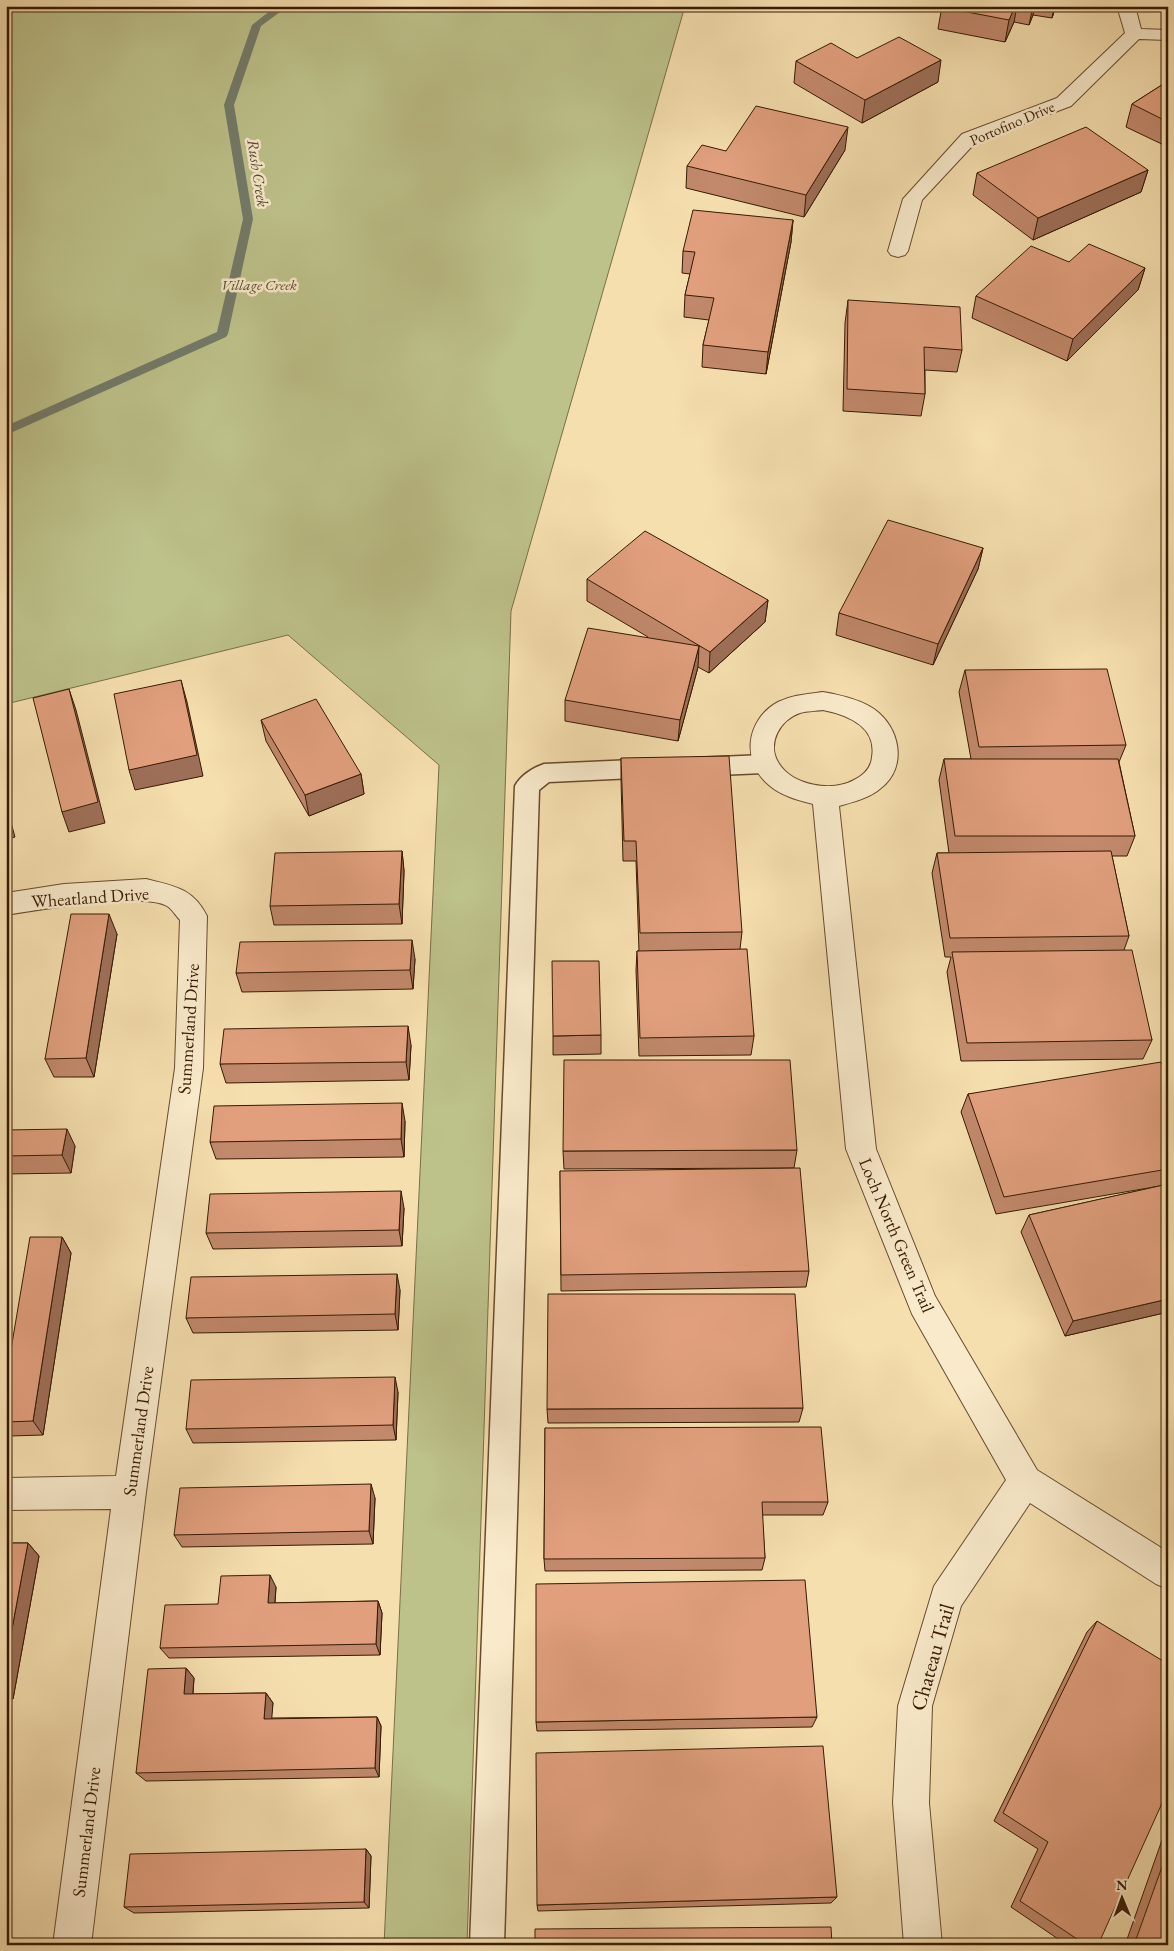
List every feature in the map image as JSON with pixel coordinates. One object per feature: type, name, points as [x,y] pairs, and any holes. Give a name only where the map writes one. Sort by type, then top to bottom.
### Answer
[{"type":"street","points":[[1126,6],[1134,34],[1168,35]]},
{"type":"street","name":"Portofino Drive","points":[[898,251],[913,199],[969,138],[1064,102],[1134,34]]},
{"type":"street","points":[[823,702],[846,706],[867,716],[881,732],[887,750],[883,769],[870,784],[850,794],[825,796],[800,791],[786,784],[779,780],[766,764],[761,745],[765,728],[779,713],[799,704],[823,702]]},
{"type":"street","name":"Loch North Green Trail","points":[[825,796],[861,1150],[923,1304],[1025,1481],[1168,1572]]},
{"type":"street","name":"Wheatland Drive","points":[[6,904],[64,895],[146,890],[176,896],[194,916]]},
{"type":"street","name":"Summerland Drive","points":[[72,1945],[130,1492],[188,1068],[194,916]]},
{"type":"street","name":"Chateau Trail","points":[[923,1945],[911,1804],[915,1706],[946,1598],[1025,1481]]},
{"type":"street","points":[[6,1494],[130,1492]]},
{"type":"lane","points":[[487,1945],[527,786],[544,773],[766,764]]},
{"type":"green space","name":"Village Creek","points":[[6,6],[685,6],[511,611],[467,1945],[384,1945],[439,765],[288,635],[6,704]]},
{"type":"building","points":[[942,6],[1015,6],[1009,20]]},
{"type":"building","points":[[899,37],[941,60],[865,100],[796,61],[831,43],[857,58]]},
{"type":"building","points":[[1168,81],[1168,122],[1132,104]]},
{"type":"building","points":[[756,106],[848,127],[806,195],[687,166],[702,145],[726,151]]},
{"type":"building","points":[[1086,127],[1148,170],[1038,218],[977,173]]},
{"type":"building","points":[[693,210],[793,220],[768,352],[703,345],[714,298],[685,295],[695,252],[683,251]]},
{"type":"building","points":[[1089,244],[1145,268],[1073,339],[976,296],[1031,246],[1069,262]]},
{"type":"building","points":[[848,300],[960,307],[962,350],[924,347],[925,394],[847,389]]},
{"type":"building","points":[[888,520],[983,548],[938,644],[839,613]]},
{"type":"building","points":[[645,531],[768,600],[710,652],[587,579]]},
{"type":"building","points":[[588,628],[699,646],[680,720],[565,700]]},
{"type":"building","points":[[1107,669],[1126,745],[979,747],[965,670]]},
{"type":"building","points":[[181,680],[197,755],[129,770],[114,694]]},
{"type":"building","points":[[69,689],[98,802],[62,812],[33,698]]},
{"type":"building","points":[[316,699],[361,774],[305,795],[261,720]]},
{"type":"building","points":[[729,756],[742,932],[640,933],[636,841],[624,841],[621,758]]},
{"type":"building","points":[[944,759],[1118,759],[1135,836],[955,836]]},
{"type":"building","points":[[402,851],[399,904],[270,906],[275,853]]},
{"type":"building","points":[[1111,851],[1129,936],[950,938],[937,853]]},
{"type":"building","points":[[71,914],[109,914],[86,1058],[45,1059]]},
{"type":"building","points":[[412,940],[410,970],[236,973],[240,942]]},
{"type":"building","points":[[747,949],[754,1036],[640,1038],[637,951]]},
{"type":"building","points":[[1132,950],[1152,1040],[967,1043],[952,952]]},
{"type":"building","points":[[552,961],[599,961],[601,1035],[553,1036]]},
{"type":"building","points":[[408,1026],[406,1062],[220,1064],[224,1029]]},
{"type":"building","points":[[564,1060],[790,1060],[797,1150],[563,1151]]},
{"type":"building","points":[[1161,1062],[1168,1078],[1168,1169],[1004,1197],[968,1094]]},
{"type":"building","points":[[402,1103],[401,1139],[210,1142],[214,1106]]},
{"type":"building","points":[[67,1129],[62,1155],[6,1156],[6,1130]]},
{"type":"building","points":[[800,1168],[809,1271],[561,1275],[560,1171]]},
{"type":"building","points":[[1168,1184],[1168,1299],[1073,1321],[1029,1215]]},
{"type":"building","points":[[401,1191],[399,1230],[206,1233],[210,1194]]},
{"type":"building","points":[[30,1237],[62,1237],[33,1421],[6,1422],[6,1379]]},
{"type":"building","points":[[397,1274],[395,1314],[186,1318],[191,1277]]},
{"type":"building","points":[[548,1294],[795,1294],[803,1408],[547,1409]]},
{"type":"building","points":[[395,1377],[393,1425],[186,1429],[191,1380]]},
{"type":"building","points":[[821,1427],[828,1502],[762,1502],[765,1558],[544,1559],[545,1428]]},
{"type":"building","points":[[371,1484],[369,1531],[174,1535],[180,1488]]},
{"type":"building","points":[[6,1543],[28,1543],[6,1661]]},
{"type":"building","points":[[270,1575],[268,1603],[378,1601],[376,1644],[160,1648],[165,1605],[218,1604],[221,1576]]},
{"type":"building","points":[[805,1580],[817,1717],[536,1722],[536,1584]]},
{"type":"building","points":[[1097,1621],[1168,1664],[1168,1790],[1098,1945],[1086,1945],[1020,1901],[1048,1842],[1003,1813]]},
{"type":"building","points":[[186,1668],[184,1694],[266,1693],[264,1719],[377,1717],[375,1768],[136,1773],[148,1669]]},
{"type":"building","points":[[823,1746],[837,1897],[537,1905],[536,1753]]},
{"type":"building","points":[[366,1849],[364,1902],[124,1907],[130,1854]]},
{"type":"building","points":[[1168,1850],[1168,1945],[1134,1945]]},
{"type":"building","points":[[831,1927],[832,1945],[535,1945],[535,1929]]},
{"type":"waterway","name":"Rush Creek","points":[[6,431],[222,334],[248,219],[229,105],[257,25],[283,6]]}]
